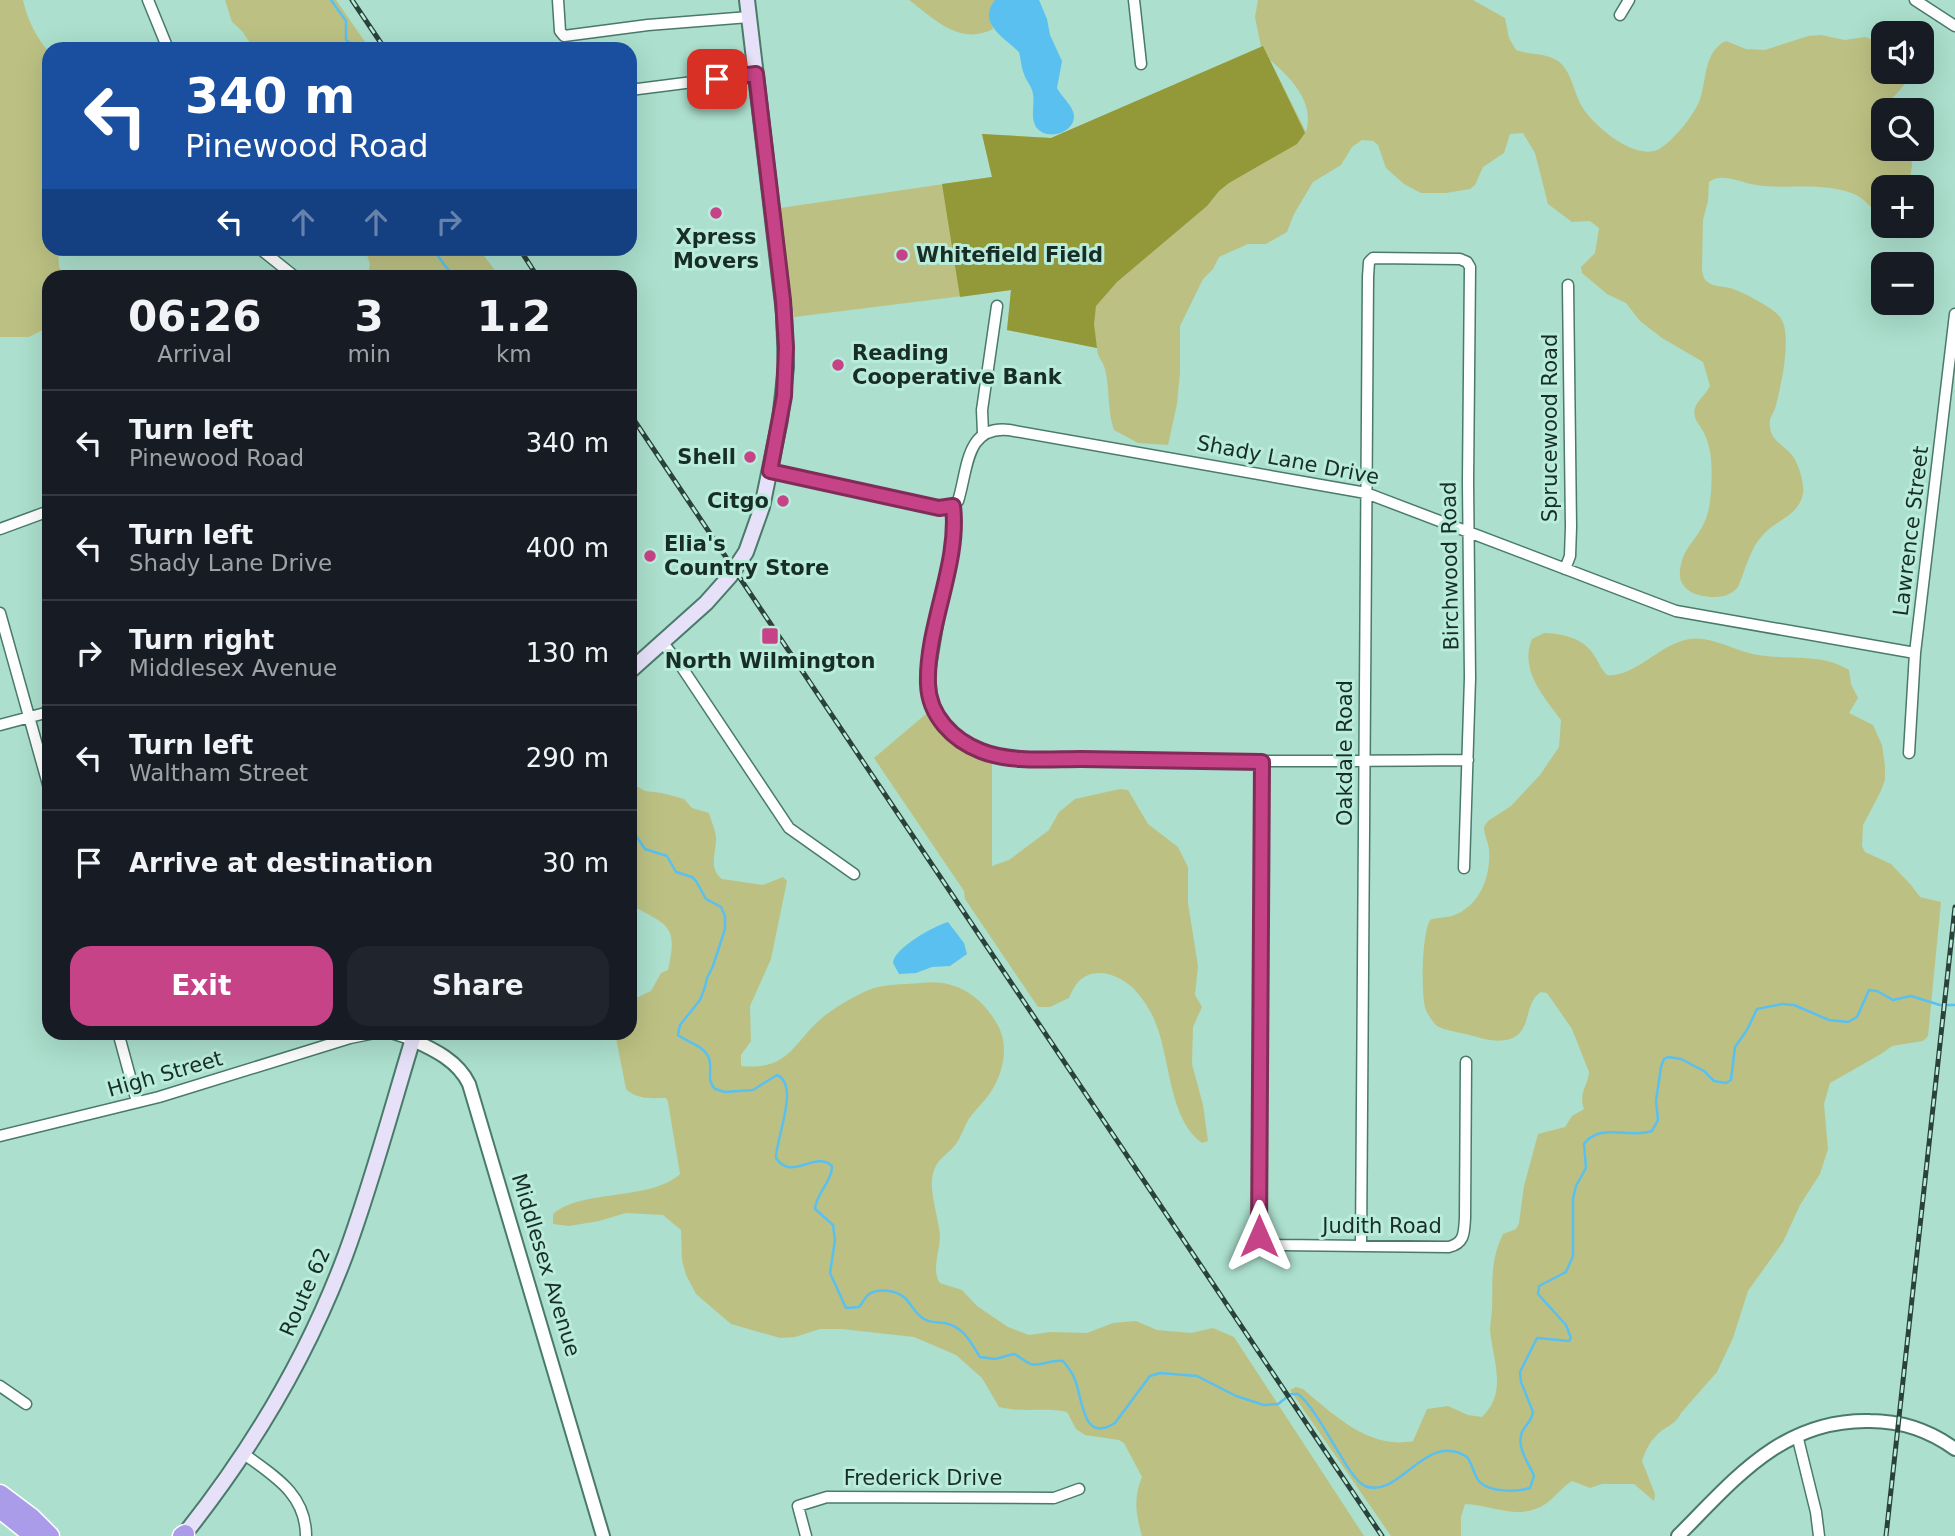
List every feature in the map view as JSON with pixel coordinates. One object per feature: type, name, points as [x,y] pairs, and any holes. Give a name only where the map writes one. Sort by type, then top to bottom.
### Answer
[{"type":"highway","points":[[0,1494],[58,1536]]},
{"type":"highway","points":[[0,1508],[34,1536]]},
{"type":"highway","points":[[32,1518],[50,1536]]},
{"type":"main road","points":[[637,665],[712,598],[748,548],[760,515],[784,396],[786,347],[782,287],[747,0]]},
{"type":"main road","name":"Route 62","points":[[184,1535],[244,1454],[290,1375],[335,1281],[356,1224],[413,1040]]},
{"type":"street","points":[[148,0],[165,42]]},
{"type":"street","points":[[558,0],[562,35],[749,17]]},
{"type":"street","points":[[1133,0],[1141,64]]},
{"type":"street","points":[[1620,16],[1629,0]]},
{"type":"street","points":[[1915,0],[1955,26]]},
{"type":"street","points":[[637,89],[756,74]]},
{"type":"street","points":[[269,256],[287,270]]},
{"type":"street","name":"Birchwood Road","points":[[1369,262],[1376,258],[1453,259],[1464,260],[1469,264],[1468,760],[1464,868]]},
{"type":"street","name":"Oakdale Road","points":[[1361,1245],[1369,262]]},
{"type":"street","name":"Sprucewood Road","points":[[1565,569],[1570,553],[1571,527],[1568,285]]},
{"type":"street","points":[[997,306],[982,410],[983,433],[970,454],[959,497],[953,506],[951,544],[928,683],[932,708],[951,732],[982,751],[1012,757],[1262,762],[1468,760]]},
{"type":"street","name":"Lawrence Street","points":[[1909,753],[1915,653],[1955,314]]},
{"type":"street","name":"Shady Lane Drive","points":[[983,433],[995,429],[1009,430],[1366,493],[1676,611],[1915,653]]},
{"type":"street","points":[[770,471],[939,508],[953,506]]},
{"type":"street","points":[[0,529],[42,514]]},
{"type":"street","points":[[0,613],[42,763]]},
{"type":"street","points":[[663,643],[789,828],[854,874]]},
{"type":"street","points":[[0,725],[42,714]]},
{"type":"street","name":"Judith Road","points":[[1262,762],[1259,1217],[1259,1237],[1262,1242],[1280,1245],[1448,1247],[1460,1242],[1464,1236],[1465,1218],[1466,1062]]},
{"type":"street","points":[[120,1040],[138,1102]]},
{"type":"street","name":"High Street","points":[[0,1136],[138,1102],[343,1040]]},
{"type":"street","name":"Middlesex Avenue","points":[[420,1040],[450,1061],[469,1084],[603,1536]]},
{"type":"street","points":[[0,1386],[26,1404]]},
{"type":"street","points":[[1678,1536],[1759,1459],[1797,1434],[1833,1423],[1891,1422],[1917,1427],[1955,1450]]},
{"type":"street","points":[[1797,1434],[1816,1512],[1819,1536]]},
{"type":"street","points":[[244,1454],[282,1481],[294,1495],[302,1511],[306,1536]]},
{"type":"street","name":"Frederick Drive","points":[[806,1536],[798,1506],[825,1497],[1054,1498],[1079,1489]]},
{"type":"green space","points":[[0,0],[23,0],[33,28],[42,43],[42,256],[58,256],[61,270],[42,270],[42,330],[29,337],[0,337]]},
{"type":"green space","points":[[225,0],[336,0],[365,42],[249,42],[232,22]]},
{"type":"green space","points":[[909,0],[995,0],[989,11],[993,29],[981,33],[959,32],[938,22]]},
{"type":"green space","points":[[1258,0],[1473,0],[1505,18],[1509,38],[1516,50],[1549,57],[1562,65],[1585,111],[1603,130],[1625,145],[1647,152],[1663,147],[1692,115],[1702,94],[1709,59],[1726,41],[1746,49],[1765,50],[1808,36],[1821,35],[1845,40],[1865,37],[1871,39],[1871,84],[1905,84],[1893,98],[1871,98],[1871,161],[1912,161],[1911,175],[1871,175],[1871,207],[1858,196],[1829,188],[1756,185],[1726,178],[1709,182],[1703,220],[1703,276],[1711,284],[1735,290],[1764,305],[1777,313],[1784,325],[1785,360],[1770,426],[1773,436],[1796,462],[1803,490],[1796,508],[1758,540],[1735,590],[1721,597],[1696,594],[1684,586],[1680,574],[1684,555],[1704,523],[1710,500],[1710,454],[1707,440],[1694,412],[1710,386],[1703,362],[1662,338],[1640,321],[1626,303],[1607,294],[1582,273],[1581,267],[1595,253],[1599,228],[1590,221],[1572,222],[1548,204],[1535,153],[1523,133],[1510,134],[1504,153],[1483,167],[1475,185],[1470,189],[1446,193],[1421,193],[1404,184],[1386,168],[1378,145],[1373,141],[1362,140],[1352,147],[1341,165],[1313,182],[1287,232],[1266,244],[1248,244],[1219,257],[1213,269],[1203,279],[1180,326],[1177,404],[1168,445],[1138,443],[1114,430],[1105,369],[1097,348],[1007,330],[1011,290],[794,317],[780,208],[992,177],[982,134],[1051,138],[1261,47],[1255,17]],"holes":[[[1270,60],[1293,83],[1307,111],[1306,132]]]},
{"type":"green space","points":[[1263,46],[1305,133],[1297,144],[1229,183],[1207,206],[1117,282],[1096,306],[1094,324],[1097,348],[1007,330],[1011,290],[960,297],[942,184],[992,177],[982,134],[1051,138]]},
{"type":"green space","points":[[367,256],[484,256],[495,270],[369,270]]},
{"type":"green space","points":[[1544,633],[1563,635],[1587,646],[1607,675],[1628,671],[1668,647],[1690,639],[1714,641],[1765,656],[1827,661],[1849,670],[1851,684],[1858,698],[1849,713],[1873,725],[1882,745],[1885,766],[1885,780],[1863,825],[1862,846],[1865,852],[1891,864],[1920,897],[1941,902],[1928,1036],[1923,1041],[1892,1046],[1830,1083],[1824,1104],[1828,1149],[1820,1174],[1800,1205],[1783,1242],[1748,1291],[1733,1338],[1717,1372],[1676,1420],[1659,1433],[1644,1454],[1642,1461],[1655,1494],[1654,1501],[1634,1484],[1602,1484],[1590,1488],[1572,1481],[1537,1509],[1517,1512],[1465,1504],[1461,1517],[1461,1536],[1391,1536],[1290,1390],[1296,1387],[1303,1389],[1340,1419],[1367,1435],[1397,1442],[1413,1441],[1427,1409],[1448,1406],[1468,1415],[1482,1417],[1495,1397],[1497,1376],[1490,1330],[1496,1253],[1503,1234],[1516,1229],[1519,1223],[1524,1186],[1538,1134],[1565,1127],[1572,1116],[1584,1109],[1583,1094],[1589,1072],[1572,1029],[1547,993],[1541,992],[1535,997],[1522,1030],[1510,1039],[1486,1039],[1436,1025],[1425,1007],[1424,949],[1430,920],[1452,916],[1462,911],[1477,898],[1482,889],[1489,860],[1484,827],[1488,821],[1511,806],[1540,775],[1559,747],[1561,720],[1535,682],[1529,662],[1532,639]]},
{"type":"green space","points":[[926,714],[954,744],[992,763],[992,866],[1009,860],[1049,830],[1059,812],[1075,799],[1120,789],[1128,790],[1148,824],[1178,847],[1188,867],[1188,903],[1198,966],[1195,995],[1202,1007],[1193,1027],[1192,1064],[1203,1105],[1208,1141],[1202,1143],[1191,1133],[1183,1119],[1172,1088],[1156,1024],[1133,988],[1104,973],[1088,975],[1080,980],[1069,998],[1050,1007],[1038,1007],[965,899],[964,891],[874,758]]},
{"type":"green space","points":[[637,786],[645,791],[684,799],[692,808],[709,813],[716,838],[714,866],[722,879],[763,885],[783,877],[787,881],[771,959],[750,1006],[751,1041],[741,1055],[741,1066],[770,1064],[781,1059],[832,1010],[871,989],[933,982],[955,986],[974,996],[989,1012],[1001,1031],[1003,1060],[998,1079],[988,1096],[969,1119],[956,1144],[937,1164],[933,1175],[932,1192],[940,1236],[936,1272],[940,1283],[962,1290],[977,1306],[1008,1327],[1029,1335],[1050,1332],[1087,1333],[1113,1323],[1136,1321],[1157,1330],[1191,1333],[1213,1328],[1234,1337],[1364,1536],[1142,1536],[1136,1506],[1142,1477],[1124,1443],[1085,1435],[1076,1429],[1067,1412],[999,1407],[982,1378],[956,1355],[914,1337],[820,1329],[795,1337],[780,1338],[731,1324],[696,1294],[682,1260],[681,1230],[663,1215],[626,1213],[569,1226],[553,1224],[553,1214],[565,1206],[598,1197],[652,1188],[680,1174],[668,1102],[666,1098],[640,1097],[626,1089],[616,1040],[637,1040],[637,998],[651,991],[661,973],[668,970],[672,943],[667,927],[637,908]]},
{"type":"water","points":[[995,0],[1039,0],[1062,61],[1057,88],[1072,108],[1074,116],[1069,127],[1059,134],[1046,134],[1036,127],[1032,91],[1023,71],[1019,52],[995,30],[989,16]]},
{"type":"water","points":[[948,922],[964,943],[967,954],[950,966],[899,974],[893,963],[900,951],[925,933]]},
{"type":"waterway","points":[[331,0],[346,21],[346,40],[349,42]]},
{"type":"waterway","points":[[438,256],[448,270]]},
{"type":"waterway","points":[[637,837],[645,849],[667,856],[676,872],[692,877],[706,899],[721,907],[725,916],[725,929],[700,1000],[680,1025],[678,1035],[698,1046],[708,1056],[711,1081],[715,1089],[725,1092],[753,1090],[777,1075],[784,1081],[787,1100],[776,1158],[782,1165],[789,1167],[818,1161],[832,1166],[815,1209],[833,1225],[835,1240],[830,1273],[846,1308],[859,1307],[873,1292],[892,1292],[905,1298],[924,1319],[958,1328],[980,1357],[995,1359],[1014,1354],[1035,1365],[1063,1361],[1074,1377],[1086,1416],[1096,1428],[1115,1423],[1150,1376],[1160,1373],[1197,1376],[1236,1396],[1264,1405],[1278,1404],[1291,1394],[1298,1394],[1316,1415],[1350,1471],[1365,1486],[1378,1488],[1390,1484],[1425,1458],[1438,1452],[1452,1451],[1467,1457],[1477,1478],[1486,1486],[1509,1491],[1530,1488],[1534,1476],[1522,1450],[1521,1438],[1533,1412],[1521,1382],[1520,1372],[1537,1338],[1569,1341],[1571,1338],[1566,1325],[1538,1294],[1539,1286],[1566,1272],[1573,1256],[1573,1199],[1576,1186],[1586,1168],[1584,1144],[1591,1137],[1606,1132],[1652,1131],[1658,1120],[1656,1101],[1664,1059],[1681,1059],[1704,1071],[1714,1081],[1726,1083],[1731,1080],[1735,1047],[1757,1009],[1782,1004],[1794,1005],[1829,1020],[1848,1022],[1857,1017],[1869,990],[1877,991],[1893,1000],[1911,996],[1940,1005],[1955,1005]]},
{"type":"railway","points":[[352,0],[380,42]]},
{"type":"railway","points":[[524,256],[533,270]]},
{"type":"railway","points":[[637,424],[1382,1536]]},
{"type":"railway","points":[[1886,1536],[1955,907]]},
{"type":"place","name":"Xpress Movers","points":[[716,213]]},
{"type":"place","name":"Whitefield Field","points":[[902,255]]},
{"type":"place","name":"Reading Cooperative Bank","points":[[838,365]]},
{"type":"place","name":"Shell","points":[[750,457]]},
{"type":"place","name":"Citgo","points":[[783,501]]},
{"type":"place","name":"Elia's Country Store","points":[[650,556]]},
{"type":"place","name":"North Wilmington","points":[[770,636]]},
{"type":"route","points":[[717,79],[756,74],[783,300],[786,347],[784,396],[770,471],[939,508],[953,506],[951,544],[928,671],[932,708],[941,722],[972,747],[999,756],[1262,762],[1259,1236]]}]
